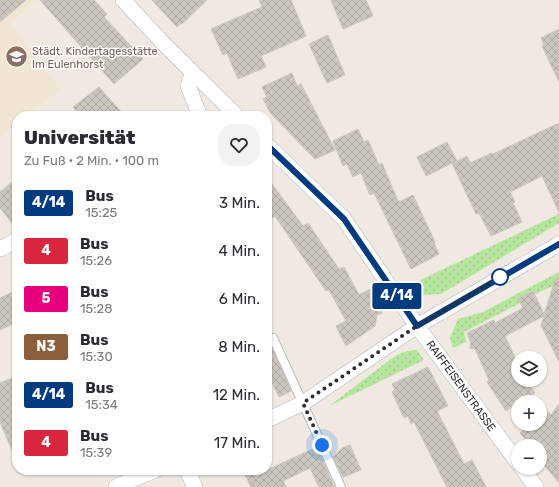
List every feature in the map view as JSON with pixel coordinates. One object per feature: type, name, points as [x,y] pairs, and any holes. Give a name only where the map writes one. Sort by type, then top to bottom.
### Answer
[{"type":"street","points":[[123,0],[192,73],[232,111]]},
{"type":"street","points":[[192,73],[188,86],[198,111]]},
{"type":"street","name":"RAIFFEISENSTRASSE","points":[[272,150],[344,219],[417,326],[511,454]]},
{"type":"street","points":[[0,249],[12,243]]},
{"type":"street","points":[[272,418],[303,403],[417,326],[559,244]]},
{"type":"street","points":[[116,487],[144,475]]},
{"type":"street","points":[[189,475],[195,487]]},
{"type":"street","points":[[527,475],[536,487]]},
{"type":"lane","points":[[273,338],[341,487]]},
{"type":"shaded area","name":"Städt. Kindertagesstätte Im Eulenhorst","points":[[0,0],[36,0],[10,23],[60,90],[33,111],[12,111],[12,127],[0,137]]},
{"type":"green space","points":[[559,214],[559,223],[441,294],[422,295],[410,285]]},
{"type":"green space","points":[[559,272],[559,283],[536,294],[533,290],[518,298],[520,303],[464,332],[466,342],[453,348],[450,338],[458,319],[483,312]]},
{"type":"green space","points":[[417,350],[424,360],[329,406],[395,356],[407,351]]},
{"type":"building","points":[[0,0],[26,0],[0,22]]},
{"type":"building","points":[[40,0],[94,0],[107,14],[104,17],[143,59],[114,84]]},
{"type":"building","points":[[152,0],[207,0],[177,27]]},
{"type":"building","points":[[259,0],[291,0],[306,36],[261,56],[266,67],[238,79],[227,53],[223,55],[211,29],[262,7]]},
{"type":"building","points":[[331,0],[366,0],[373,16],[343,29]]},
{"type":"building","points":[[559,29],[559,82],[542,46],[544,45],[541,38]]},
{"type":"building","points":[[328,35],[345,75],[327,83],[309,44]]},
{"type":"building","points":[[292,73],[297,86],[301,84],[335,150],[315,159],[272,115],[272,111],[269,111],[263,99],[267,97],[262,87]]},
{"type":"building","points":[[99,87],[121,111],[76,111],[73,107]]},
{"type":"building","points":[[559,123],[559,212],[542,176],[510,192],[515,202],[513,203],[522,222],[491,236],[479,213],[476,214],[452,163],[426,176],[417,157],[447,142],[457,161],[467,156],[470,163],[492,153],[493,154]]},
{"type":"building","points":[[358,129],[364,142],[368,140],[379,165],[382,163],[398,201],[413,195],[435,242],[434,243],[439,254],[411,269],[374,193],[370,195],[361,173],[353,177],[347,164],[343,166],[333,141]]},
{"type":"building","points":[[12,182],[12,223],[0,208],[0,192]]},
{"type":"building","points":[[272,184],[303,226],[308,223],[339,269],[344,267],[359,295],[370,289],[382,313],[377,315],[375,326],[346,346],[336,326],[346,321],[329,290],[326,291],[275,216],[272,218]]},
{"type":"building","points":[[556,278],[559,278],[559,362],[541,325],[544,316],[505,336],[512,351],[511,387],[531,387],[535,393],[531,395],[511,395],[511,407],[506,411],[487,382],[489,380],[475,349],[470,348],[471,343],[467,333],[494,320],[495,323],[523,308],[518,298],[533,291],[544,314]]},
{"type":"building","points":[[12,292],[12,324],[0,330],[0,298]]},
{"type":"building","points":[[272,347],[291,391],[279,397],[272,382]]},
{"type":"building","points":[[428,367],[448,406],[437,411],[464,464],[472,460],[486,487],[447,487],[414,422],[411,424],[408,416],[404,418],[392,392],[395,390],[392,384]]},
{"type":"building","points":[[12,378],[12,450],[0,422],[0,383]]},
{"type":"building","points":[[559,404],[559,483],[547,468],[547,439],[525,439],[520,433],[523,431],[547,431],[547,413],[551,415]]},
{"type":"building","points":[[350,445],[361,470],[343,477],[333,457],[342,448]]},
{"type":"building","points":[[317,447],[334,487],[319,487],[310,468],[283,481],[286,487],[251,487],[245,475],[272,475],[272,468]]},
{"type":"bus line","name":"4/14","points":[[272,150],[344,219],[417,326],[500,276],[559,244]]},
{"type":"place","name":"Städt. Kindertagesstätte Im Eulenhorst","points":[[17,57]]},
{"type":"route","points":[[322,445],[303,403],[417,326],[500,277]]}]
